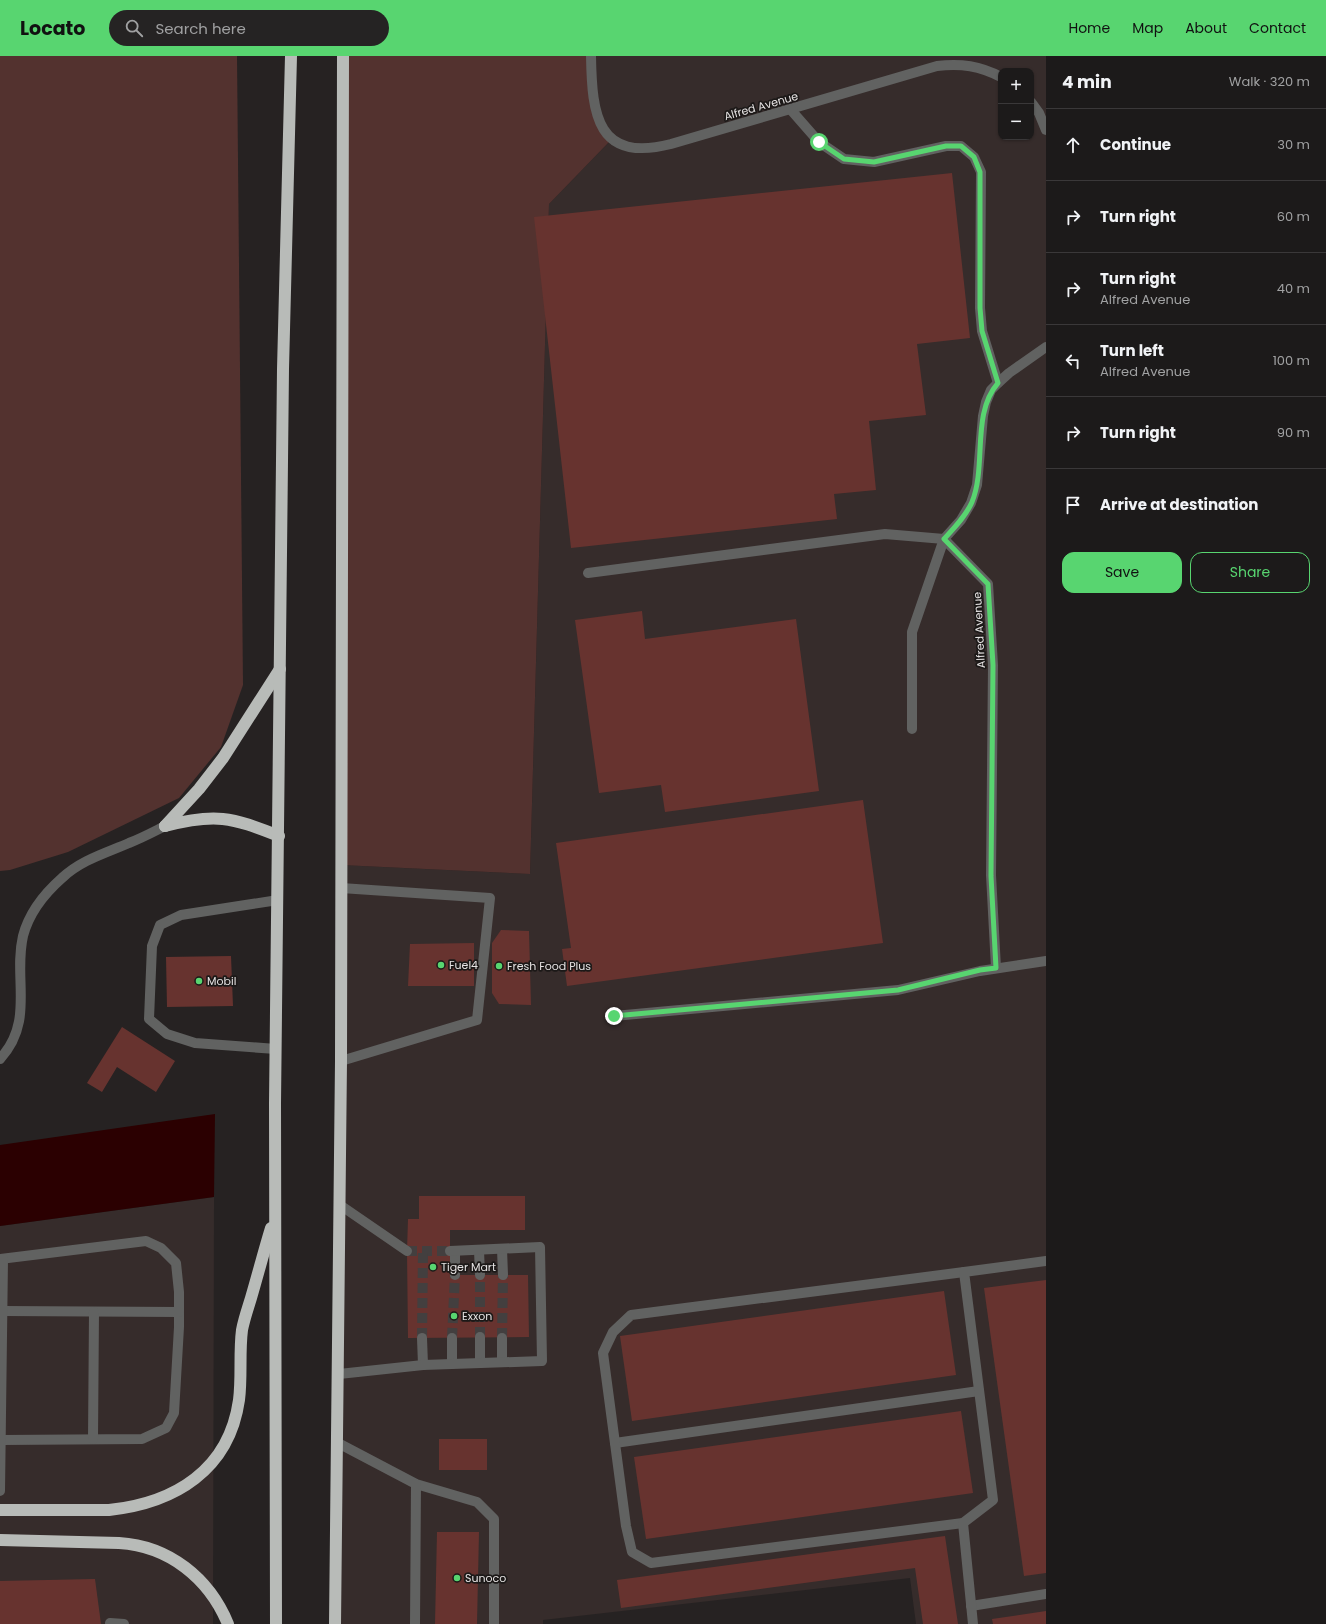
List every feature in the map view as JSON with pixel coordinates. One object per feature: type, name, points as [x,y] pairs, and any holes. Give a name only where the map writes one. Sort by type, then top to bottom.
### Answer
[{"type":"highway","points":[[276,1624],[275,1104],[283,369],[291,56]]},
{"type":"highway","points":[[335,1624],[341,1182],[343,56]]},
{"type":"highway","points":[[165,826],[199,788],[223,758],[280,669]]},
{"type":"highway","points":[[165,826],[203,818],[224,818],[248,824],[279,836]]},
{"type":"highway","points":[[0,1510],[109,1510],[126,1508],[161,1499],[178,1491],[203,1473],[219,1453],[226,1440],[236,1413],[239,1399],[242,1330],[275,1213]]},
{"type":"highway","points":[[0,1540],[119,1543],[133,1544],[147,1548],[174,1559],[197,1577],[215,1598],[228,1624]]},
{"type":"street","name":"Alfred Avenue","points":[[591,56],[593,101],[598,118],[604,130],[612,139],[628,147],[640,149],[653,149],[938,66],[954,64],[970,66],[989,71],[998,76]]},
{"type":"street","points":[[1032,104],[1039,113],[1046,130]]},
{"type":"street","points":[[791,110],[819,142],[844,159],[874,162],[946,146],[961,146],[974,157],[980,172],[980,308],[982,331],[998,383]]},
{"type":"street","points":[[912,729],[912,632],[944,539],[961,520],[972,503],[977,486],[983,416],[986,402],[991,390],[998,383],[1009,373],[1046,347]]},
{"type":"street","points":[[588,573],[885,534],[944,539]]},
{"type":"street","name":"Alfred Avenue","points":[[944,539],[988,584],[993,665],[991,876],[996,968]]},
{"type":"street","points":[[0,1058],[11,1044],[18,1028],[21,1001],[21,952],[23,936],[39,903],[61,878],[77,866],[165,826]]},
{"type":"street","points":[[341,888],[490,898],[477,1020],[341,1061]]},
{"type":"street","points":[[276,1049],[195,1043],[167,1034],[149,1019],[152,946],[160,925],[181,915],[278,900]]},
{"type":"street","points":[[614,1016],[898,990],[980,970],[1046,961]]},
{"type":"street","points":[[340,1205],[407,1251]]},
{"type":"street","points":[[0,1492],[2,1440],[2,1259],[146,1241],[161,1248],[176,1263],[179,1292],[174,1413],[166,1428],[142,1438],[2,1440]]},
{"type":"street","points":[[338,1374],[423,1365],[542,1361],[540,1247],[453,1251],[455,1275]]},
{"type":"street","points":[[502,1249],[503,1275]]},
{"type":"street","points":[[479,1250],[480,1275]]},
{"type":"street","points":[[964,1272],[993,1500],[963,1523],[651,1563],[632,1552],[626,1526],[603,1353],[613,1332],[631,1315],[1046,1261]]},
{"type":"street","points":[[3,1311],[179,1312]]},
{"type":"street","points":[[93,1439],[94,1312]]},
{"type":"street","points":[[422,1338],[423,1365]]},
{"type":"street","points":[[452,1338],[452,1364]]},
{"type":"street","points":[[480,1338],[480,1363]]},
{"type":"street","points":[[502,1338],[502,1362]]},
{"type":"street","points":[[615,1443],[979,1391]]},
{"type":"street","points":[[338,1443],[416,1484],[477,1502],[494,1519],[494,1624]]},
{"type":"street","points":[[415,1624],[416,1484]]},
{"type":"street","points":[[963,1523],[970,1606],[973,1624]]},
{"type":"street","points":[[970,1606],[1046,1594]]},
{"type":"street","points":[[110,1623],[124,1624]]},
{"type":"shaded area","points":[[0,56],[237,56],[243,685],[221,747],[179,798],[68,852],[10,870],[0,871]]},
{"type":"shaded area","points":[[343,56],[591,56],[593,101],[612,139],[549,204],[530,874],[341,865]]},
{"type":"shaded area","points":[[591,56],[1046,56],[1046,1624],[916,1624],[910,1578],[543,1620],[543,1624],[335,1624],[341,865],[530,874],[549,204],[612,139],[604,130]]},
{"type":"shaded area","points":[[215,1114],[214,1197],[0,1226],[0,1145]]},
{"type":"shaded area","points":[[214,1197],[213,1624],[0,1624],[0,1226]]},
{"type":"building","points":[[952,173],[970,338],[917,344],[926,415],[869,421],[876,490],[834,494],[837,519],[571,548],[534,217]]},
{"type":"building","points":[[642,611],[645,639],[796,619],[819,791],[665,812],[661,785],[599,793],[575,620]]},
{"type":"building","points":[[863,800],[883,943],[567,986],[562,949],[571,948],[556,843]]},
{"type":"building","points":[[501,930],[529,931],[531,1005],[499,1004],[492,993],[492,943]]},
{"type":"building","name":"Fuel4","points":[[474,943],[474,986],[408,986],[410,944]]},
{"type":"building","name":"Mobil","points":[[231,956],[233,1006],[167,1007],[166,957]]},
{"type":"building","points":[[122,1027],[175,1061],[156,1092],[117,1067],[102,1092],[87,1083]]},
{"type":"building","points":[[419,1196],[525,1196],[525,1230],[450,1230],[450,1275],[528,1275],[529,1337],[408,1338],[408,1219],[419,1219]]},
{"type":"building","points":[[1046,1280],[1046,1573],[1024,1576],[984,1288]]},
{"type":"building","points":[[944,1291],[956,1375],[632,1421],[620,1336]]},
{"type":"building","points":[[961,1411],[973,1493],[646,1539],[634,1457]]},
{"type":"building","points":[[439,1439],[487,1439],[487,1470],[439,1470]]},
{"type":"building","name":"Sunoco","points":[[437,1532],[479,1532],[477,1624],[435,1624]]},
{"type":"building","points":[[945,1536],[958,1624],[923,1624],[915,1568],[621,1608],[617,1580]]},
{"type":"building","points":[[95,1579],[101,1624],[0,1624],[0,1581]]},
{"type":"building","points":[[1046,1611],[1046,1624],[993,1624],[992,1619]]},
{"type":"tunnel","points":[[407,1251],[450,1251]]},
{"type":"tunnel","points":[[422,1338],[423,1251]]},
{"type":"tunnel","points":[[452,1338],[455,1275]]},
{"type":"tunnel","points":[[480,1275],[480,1337]]},
{"type":"tunnel","points":[[502,1338],[503,1275]]},
{"type":"place","name":"Fuel4","points":[[441,965]]},
{"type":"place","name":"Fresh Food Plus","points":[[499,966]]},
{"type":"place","name":"Mobil","points":[[199,981]]},
{"type":"place","name":"Tiger Mart","points":[[433,1267]]},
{"type":"place","name":"Exxon","points":[[454,1316]]},
{"type":"place","name":"Sunoco","points":[[457,1578]]},
{"type":"route","points":[[614,1016],[898,990],[980,970],[996,968],[991,876],[993,665],[988,584],[944,539],[961,520],[972,503],[977,486],[983,416],[986,402],[991,390],[998,383],[982,331],[980,308],[980,172],[974,157],[961,146],[946,146],[874,162],[844,159],[819,142]]}]
